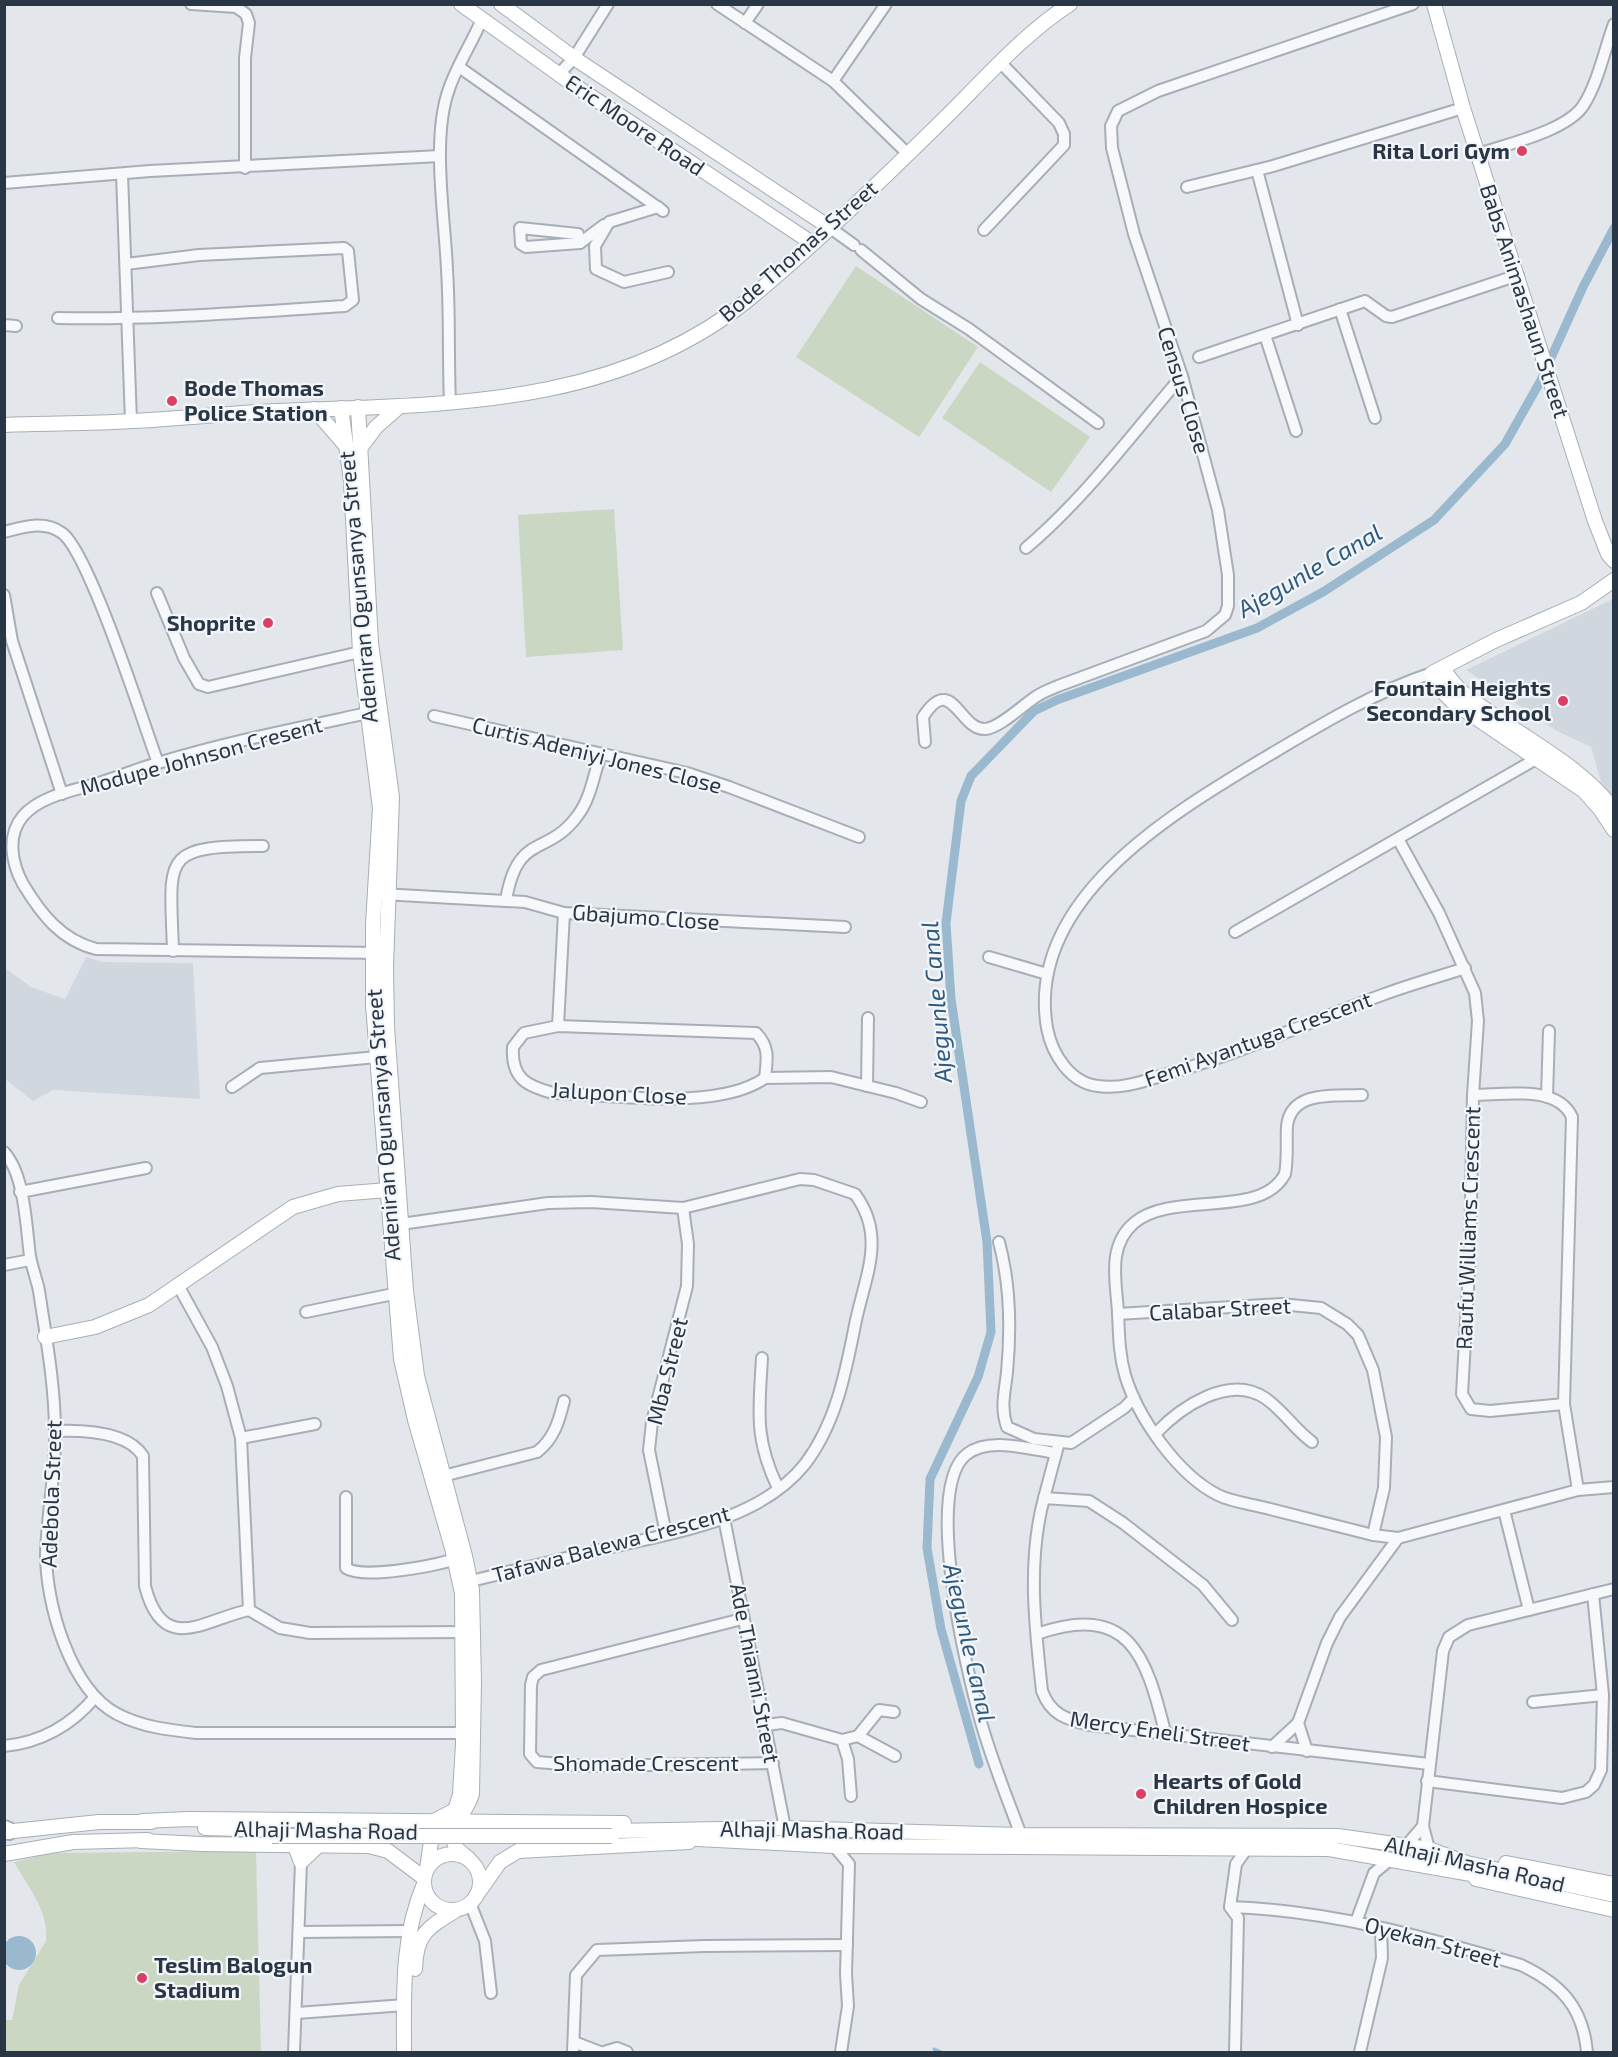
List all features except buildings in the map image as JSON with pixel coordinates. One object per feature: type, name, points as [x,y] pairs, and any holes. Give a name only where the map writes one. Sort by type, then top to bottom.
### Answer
[{"type":"main road","name":"Eric Moore Road","points":[[460,4],[812,243]]},
{"type":"main road","name":"Eric Moore Road","points":[[501,4],[574,58],[829,227]]},
{"type":"main road","name":"Bode Thomas Street","points":[[4,425],[131,421],[400,406],[515,397],[555,389],[596,377],[676,346],[715,324],[746,301],[908,154],[1001,63],[1055,14],[1070,4]]},
{"type":"main road","name":"Babs Animashaun Street","points":[[1434,4],[1463,108],[1555,396],[1599,530],[1614,561]]},
{"type":"main road","points":[[314,409],[354,448],[400,406]]},
{"type":"main road","name":"Adeniran Ogunsanya Street","points":[[358,407],[354,448],[364,603],[392,797],[382,894]]},
{"type":"main road","name":"Adeniran Ogunsanya Street","points":[[341,408],[354,448]]},
{"type":"main road","points":[[1614,579],[1581,603],[1496,640],[1432,673],[1543,755],[1584,791],[1614,830]]},
{"type":"main road","name":"Adeniran Ogunsanya Street","points":[[364,603],[360,652],[380,808],[382,894],[377,1057],[388,1190],[396,1225]]},
{"type":"main road","points":[[1543,755],[1580,775],[1600,793],[1614,810]]},
{"type":"main road","name":"Adeniran Ogunsanya Street","points":[[380,953],[387,1027],[403,1374],[460,1558],[471,1581],[468,1632],[468,1733],[472,1794],[467,1810],[458,1821]]},
{"type":"main road","points":[[45,1337],[95,1327],[122,1318],[179,1287],[293,1207],[338,1194],[388,1190]]},
{"type":"main road","name":"Adeniran Ogunsanya Street","points":[[401,1292],[417,1376],[443,1476],[460,1558],[468,1632]]},
{"type":"main road","name":"Adeniran Ogunsanya Street","points":[[434,1821],[451,1813],[458,1804],[468,1733]]},
{"type":"main road","points":[[142,1821],[189,1819],[680,1824],[711,1834]]},
{"type":"main road","name":"Alhaji Masha Road","points":[[6,1831],[64,1824],[142,1821],[186,1827],[272,1833]]},
{"type":"main road","points":[[404,2052],[409,1931],[412,1912],[425,1877],[434,1821]]},
{"type":"main road","points":[[458,1821],[454,1844],[469,1859],[480,1876],[473,1900]]},
{"type":"main road","name":"Alhaji Masha Road","points":[[4,1854],[73,1842],[141,1841],[272,1833],[711,1834],[785,1828],[967,1841]]},
{"type":"main road","points":[[412,2052],[415,1952],[423,1934],[473,1900],[500,1862],[518,1851],[664,1845],[711,1834]]},
{"type":"main road","name":"Alhaji Masha Road","points":[[711,1834],[834,1846],[1016,1839],[1305,1835],[1435,1851],[1467,1863],[1614,1903]]},
{"type":"main road","name":"Alhaji Masha Road","points":[[1016,1839],[1329,1849],[1614,1895]]},
{"type":"main road","points":[[141,1841],[369,1846],[388,1851],[425,1877],[432,1901],[455,1911]]},
{"type":"main road","points":[[295,1846],[301,1862],[318,1846]]},
{"type":"main road","points":[[1435,1851],[1614,1884]]},
{"type":"main road","points":[[425,1877],[441,1856],[460,1855],[469,1859]]},
{"type":"main road","points":[[1440,1868],[1484,1882],[1614,1910]]},
{"type":"street","points":[[191,4],[236,7],[246,14],[249,23],[245,58],[245,168]]},
{"type":"street","points":[[560,74],[574,58],[608,4]]},
{"type":"street","points":[[717,4],[833,81],[908,154]]},
{"type":"street","points":[[745,23],[758,4]]},
{"type":"street","points":[[833,81],[886,4]]},
{"type":"street","name":"Census Close","points":[[925,742],[923,717],[934,703],[942,700],[950,701],[975,726],[985,729],[1039,694],[1206,631],[1225,615],[1230,591],[1220,518],[1182,376],[1134,234],[1112,148],[1111,126],[1118,111],[1158,91],[1413,4]]},
{"type":"street","points":[[450,402],[448,280],[440,156],[448,89],[482,19]]},
{"type":"street","points":[[1479,154],[1544,131],[1568,121],[1576,114],[1591,92],[1614,24]]},
{"type":"street","points":[[984,230],[1064,146],[1064,134],[1059,123],[1001,63]]},
{"type":"street","points":[[459,67],[661,209],[609,222],[580,243],[526,247],[521,244],[520,228],[578,234],[580,243]]},
{"type":"street","points":[[1186,186],[1257,170],[1463,108]]},
{"type":"street","points":[[4,183],[440,156]]},
{"type":"street","points":[[1257,170],[1298,325]]},
{"type":"street","points":[[122,174],[131,421]]},
{"type":"street","points":[[609,222],[595,246],[596,268],[624,282],[668,272]]},
{"type":"street","points":[[829,227],[858,247],[921,299],[969,329],[1098,423]]},
{"type":"street","points":[[58,318],[127,319],[345,306],[353,300],[348,251],[344,248],[199,255],[126,264]]},
{"type":"street","points":[[1199,357],[1365,301],[1386,316],[1392,317],[1518,275]]},
{"type":"street","points":[[1340,309],[1375,418]]},
{"type":"street","points":[[1265,335],[1296,431]]},
{"type":"street","points":[[1026,548],[1052,526],[1103,472],[1182,376]]},
{"type":"street","points":[[4,532],[42,525],[60,532],[72,544],[103,612],[158,763]]},
{"type":"street","points":[[157,593],[184,658],[200,684],[208,687],[360,652]]},
{"type":"street","points":[[4,595],[8,642],[62,794]]},
{"type":"street","name":"Femi Ayantuga Crescent","points":[[1432,673],[1356,705],[1309,731],[1160,823],[1096,882],[1065,926],[1054,949],[1047,974],[1044,1012],[1049,1040],[1059,1061],[1077,1078],[1097,1087],[1130,1085],[1200,1065],[1384,994],[1465,968]]},
{"type":"street","name":"Modupe Johnson Cresent","points":[[368,713],[158,763],[62,794],[38,805],[24,816],[16,829],[12,859],[15,869],[39,909],[57,930],[83,946],[96,949],[173,951],[380,953]]},
{"type":"street","name":"Curtis Adeniyi Jones Close","points":[[434,716],[687,773],[859,837]]},
{"type":"street","points":[[506,900],[510,877],[522,855],[559,834],[578,816],[601,754]]},
{"type":"street","points":[[1235,932],[1543,755]]},
{"type":"street","points":[[1398,839],[1439,913],[1475,993],[1478,1021],[1473,1095]]},
{"type":"street","points":[[173,951],[170,890],[174,867],[180,860],[189,851],[201,848],[263,846]]},
{"type":"street","name":"Gbajumo Close","points":[[382,894],[506,900],[544,905],[564,914],[845,927]]},
{"type":"street","points":[[558,1026],[564,914]]},
{"type":"street","points":[[989,957],[1047,974]]},
{"type":"street","points":[[867,1086],[868,1018]]},
{"type":"street","name":"Jalupon Close","points":[[765,1078],[767,1050],[764,1041],[756,1033],[558,1026],[524,1033],[513,1047],[516,1070],[521,1080],[532,1087],[553,1093],[697,1098],[752,1087],[765,1078],[831,1077],[921,1102]]},
{"type":"street","points":[[1549,1031],[1547,1097],[1563,1102],[1572,1117],[1564,1404],[1578,1490]]},
{"type":"street","points":[[232,1087],[260,1068],[377,1057]]},
{"type":"street","points":[[1362,1095],[1316,1097],[1303,1100],[1289,1117],[1285,1174],[1282,1180],[1260,1197],[1168,1207],[1148,1213],[1134,1222],[1122,1238],[1114,1259],[1118,1345],[1134,1398],[1156,1433],[1174,1459],[1197,1482],[1220,1496],[1372,1535],[1398,1538],[1578,1490],[1614,1487]]},
{"type":"street","name":"Raufu Williams Crescent","points":[[1547,1097],[1473,1095],[1470,1252],[1462,1394],[1471,1409],[1490,1411],[1564,1404]]},
{"type":"street","name":"Adebola Street","points":[[4,1152],[18,1176],[30,1260],[39,1289],[55,1431],[47,1527],[48,1577],[67,1652],[95,1697],[116,1713],[165,1730],[196,1733],[468,1733]]},
{"type":"street","points":[[20,1192],[146,1168]]},
{"type":"street","name":"Tafawa Balewa Crescent","points":[[396,1225],[487,1210],[548,1203],[591,1202],[683,1208],[800,1179],[814,1180],[855,1194],[869,1218],[873,1239],[870,1264],[836,1406],[822,1438],[805,1464],[778,1488],[756,1503],[724,1518],[471,1581]]},
{"type":"street","name":"Mba Street","points":[[666,1534],[649,1450],[652,1422],[687,1286],[688,1244],[683,1208]]},
{"type":"street","points":[[999,1242],[1007,1281],[1007,1372],[1002,1413],[1007,1427],[1057,1448]]},
{"type":"street","points":[[4,1265],[30,1260]]},
{"type":"street","points":[[179,1287],[212,1347],[227,1386],[241,1437],[249,1610]]},
{"type":"street","points":[[306,1312],[401,1292]]},
{"type":"street","name":"Calabar Street","points":[[1118,1314],[1281,1304],[1321,1308],[1347,1324],[1358,1335],[1373,1370],[1386,1437],[1383,1488],[1372,1535]]},
{"type":"street","points":[[762,1358],[759,1436],[763,1455],[778,1488]]},
{"type":"street","points":[[1156,1433],[1181,1408],[1232,1389],[1246,1389],[1272,1403],[1293,1427],[1312,1442]]},
{"type":"street","points":[[1016,1839],[977,1706],[960,1631],[946,1519],[951,1481],[959,1463],[967,1453],[996,1445],[1057,1448],[1071,1443],[1124,1408],[1134,1398]]},
{"type":"street","points":[[443,1476],[537,1452],[548,1442],[558,1426],[564,1401]]},
{"type":"street","points":[[241,1437],[315,1424]]},
{"type":"street","points":[[996,1445],[1007,1427]]},
{"type":"street","points":[[55,1431],[85,1430],[117,1438],[138,1448],[143,1456],[145,1586],[150,1604],[158,1616],[170,1625],[194,1629],[249,1610],[280,1628],[310,1633],[468,1632]]},
{"type":"street","name":"Mercy Eneli Street","points":[[1057,1448],[1044,1498],[1033,1589],[1042,1691],[1047,1704],[1056,1714],[1089,1725],[1429,1764]]},
{"type":"street","points":[[346,1497],[346,1568],[366,1573],[460,1558]]},
{"type":"street","points":[[1044,1498],[1089,1501],[1123,1523],[1203,1585],[1232,1620]]},
{"type":"street","points":[[1504,1510],[1529,1610]]},
{"type":"street","name":"Ade Thianni Street","points":[[724,1518],[740,1594],[742,1619],[766,1725],[785,1828]]},
{"type":"street","points":[[1272,1747],[1298,1723],[1327,1642],[1336,1625],[1361,1586],[1398,1538]]},
{"type":"street","points":[[1435,1851],[1423,1826],[1443,1651],[1449,1638],[1468,1625],[1614,1589]]},
{"type":"street","points":[[1428,1780],[1539,1796],[1573,1797],[1586,1792],[1594,1785],[1601,1770],[1603,1695],[1593,1594]]},
{"type":"street","name":"Shomade Crescent","points":[[742,1619],[541,1670],[533,1677],[531,1685],[530,1754],[537,1762],[586,1766],[773,1762]]},
{"type":"street","points":[[1037,1634],[1069,1625],[1087,1623],[1107,1627],[1123,1636],[1132,1644],[1149,1672],[1165,1732]]},
{"type":"street","points":[[1533,1702],[1603,1695]]},
{"type":"street","points":[[4,1746],[60,1729],[76,1718],[95,1697]]},
{"type":"street","points":[[766,1725],[782,1723],[842,1740],[858,1736],[876,1713],[884,1709],[894,1712]]},
{"type":"street","points":[[1298,1723],[1307,1751]]},
{"type":"street","points":[[858,1736],[895,1756]]},
{"type":"street","points":[[842,1740],[848,1760],[852,1796]]},
{"type":"street","points":[[1406,1846],[1423,1826]]},
{"type":"street","points":[[834,1846],[849,1864]]},
{"type":"street","points":[[841,2052],[848,2006],[849,1864],[865,1846]]},
{"type":"street","points":[[1222,1847],[1236,1864]]},
{"type":"street","points":[[1235,2052],[1238,1918],[1230,1906],[1236,1864],[1248,1847]]},
{"type":"street","points":[[1360,1854],[1374,1873]]},
{"type":"street","points":[[1356,1922],[1374,1873],[1391,1858]]},
{"type":"street","points":[[294,2052],[301,1862]]},
{"type":"street","points":[[473,1900],[485,1941],[491,1993]]},
{"type":"street","name":"Oyekan Street","points":[[1230,1906],[1281,1908],[1356,1922],[1521,1965],[1541,1974],[1577,2010],[1586,2035],[1587,2052]]},
{"type":"street","points":[[1360,2052],[1382,1958],[1381,1928]]},
{"type":"street","points":[[300,1932],[409,1931]]},
{"type":"street","points":[[600,2052],[573,2047],[576,1975],[597,1950],[847,1945]]},
{"type":"street","points":[[297,2013],[405,2005]]},
{"type":"street","points":[[604,2052],[617,2048],[627,2052]]},
{"type":"shaded area","name":"Fountain Heights Secondary School","points":[[1613,599],[1613,797],[1601,782],[1591,747],[1557,731],[1466,670]]},
{"type":"shaded area","points":[[86,957],[103,962],[193,963],[200,1099],[53,1090],[33,1101],[5,1079],[5,968],[31,987],[65,999]]},
{"type":"green space","points":[[856,266],[978,347],[919,437],[796,357]]},
{"type":"green space","points":[[980,362],[1090,437],[1051,492],[942,418]]},
{"type":"green space","points":[[614,509],[623,650],[526,657],[518,515]]},
{"type":"green space","points":[[256,1851],[261,2052],[5,2052],[5,2020],[12,2020],[19,1985],[46,1941],[41,1909],[14,1862],[51,1853]]},
{"type":"water","points":[[19,1936],[31,1941],[36,1953],[31,1965],[19,1970],[7,1965],[2,1953],[7,1941]]},
{"type":"waterway","name":"Ajegunle Canal","points":[[979,1764],[941,1629],[927,1548],[930,1479],[978,1377],[991,1332],[987,1242],[951,999],[946,923],[961,801],[971,776],[1034,711],[1057,700],[1257,628],[1323,592],[1434,520],[1505,444],[1541,380],[1583,287],[1614,228]]},
{"type":"waterway","points":[[934,2049],[941,2052]]},
{"type":"place","name":"Rita Lori Gym","points":[[1522,151]]},
{"type":"place","name":"Bode Thomas Police Station","points":[[172,401]]},
{"type":"place","name":"Shoprite","points":[[268,623]]},
{"type":"place","name":"Fountain Heights Secondary School","points":[[1563,701]]},
{"type":"place","name":"Hearts of Gold Children Hospice","points":[[1141,1794]]},
{"type":"place","name":"Teslim Balogun Stadium","points":[[142,1978]]}]
